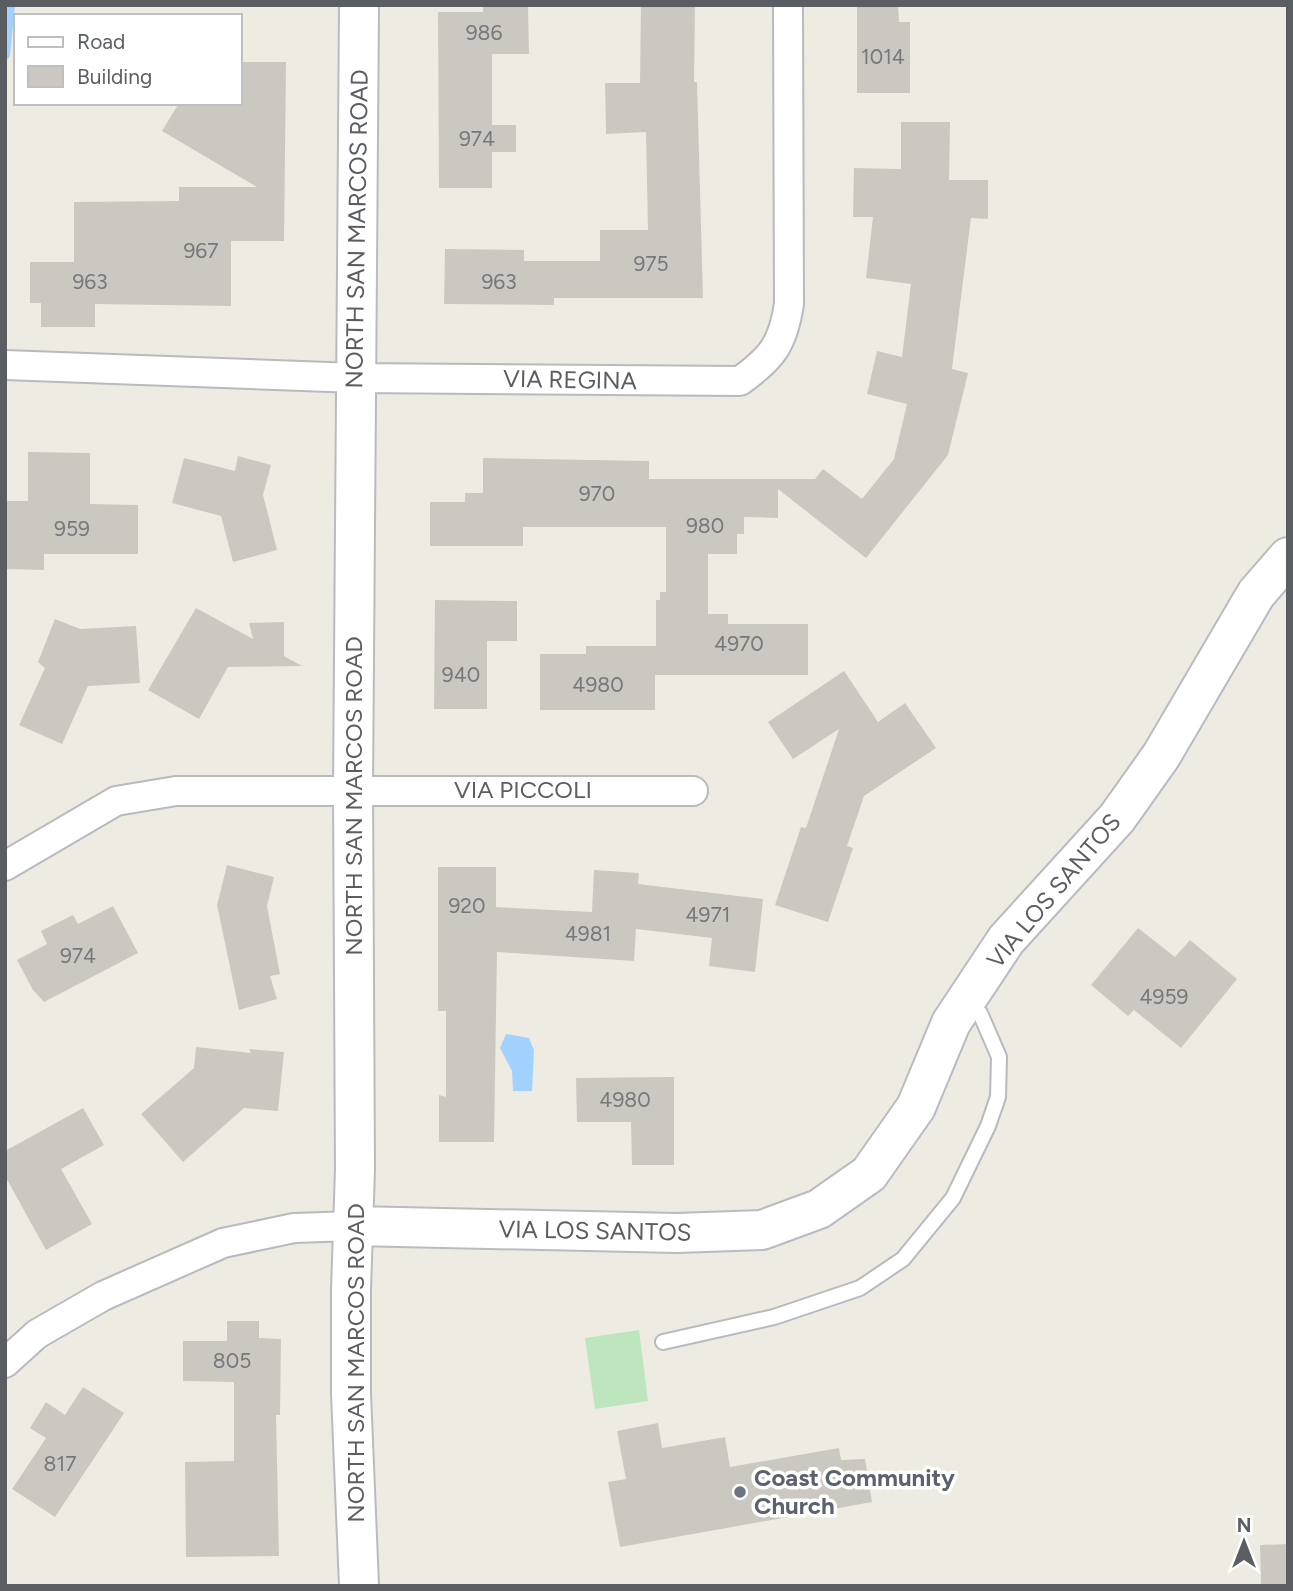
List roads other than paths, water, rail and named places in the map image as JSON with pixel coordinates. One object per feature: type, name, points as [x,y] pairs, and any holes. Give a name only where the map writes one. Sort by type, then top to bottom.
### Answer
[{"type":"street","name":"NORTH SAN MARCOS ROAD","points":[[359,5],[351,1393],[359,1586]]},
{"type":"street","name":"VIA REGINA","points":[[5,365],[356,378],[740,381],[768,361],[785,330],[789,304],[788,5]]},
{"type":"street","name":"VIA LOS SANTOS","points":[[354,1226],[702,1232],[762,1230],[819,1209],[869,1174],[916,1107],[951,1023],[1006,940],[1117,818],[1161,756],[1256,594],[1288,557]]},
{"type":"street","name":"VIA PICCOLI","points":[[5,866],[116,801],[176,791],[693,791]]},
{"type":"street","points":[[5,1363],[37,1334],[103,1296],[223,1243],[294,1228],[354,1226]]},
{"type":"lane","points":[[663,1342],[774,1317],[860,1289],[903,1259],[954,1198],[989,1126],[998,1097],[999,1057],[980,1013],[963,1004]]},
{"type":"water","points":[[506,1034],[529,1038],[534,1050],[532,1091],[513,1091],[512,1071],[500,1048]]},
{"type":"waterway","points":[[5,55],[10,5]]},
{"type":"place","name":"Coast Community Church","points":[[740,1492]]}]
